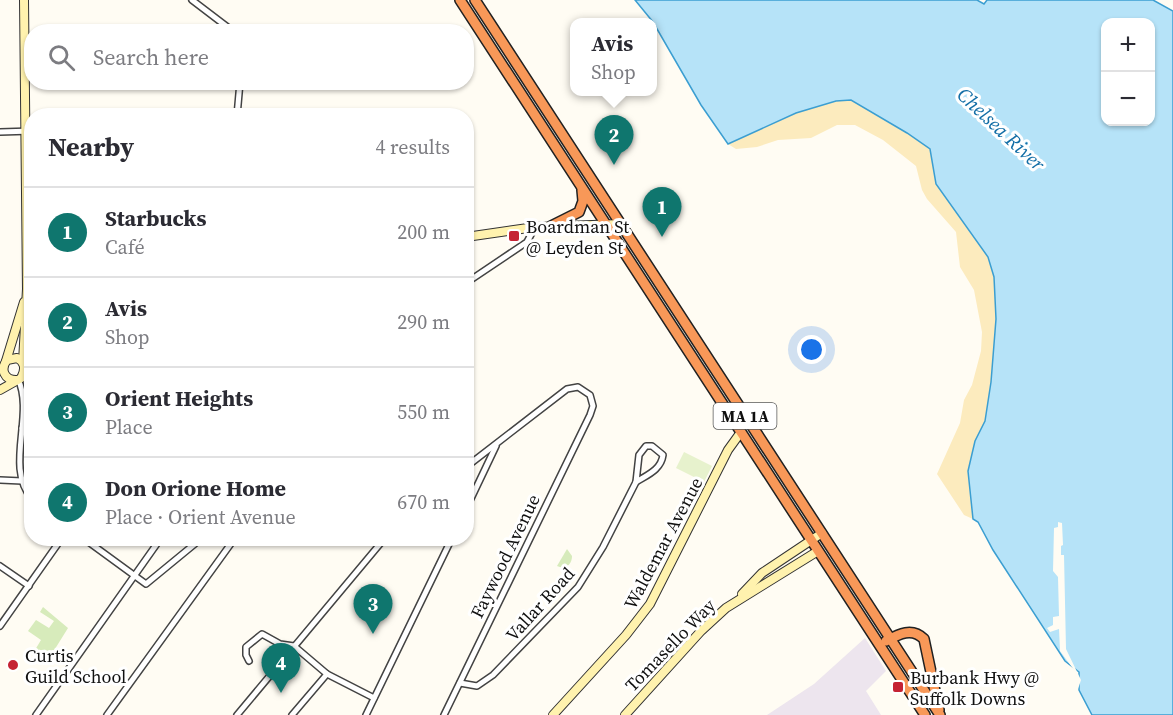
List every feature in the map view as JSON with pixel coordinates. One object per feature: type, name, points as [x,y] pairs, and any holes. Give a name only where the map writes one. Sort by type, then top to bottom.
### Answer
[{"type":"highway","name":"MA 1A","points":[[460,0],[925,715]]},
{"type":"highway","name":"MA 1A","points":[[475,0],[940,715]]},
{"type":"highway","points":[[551,226],[570,218],[580,210],[583,201],[580,185]]},
{"type":"highway","points":[[880,645],[909,632],[924,639],[940,715]]},
{"type":"street","points":[[24,0],[25,24]]},
{"type":"street","points":[[192,0],[224,24]]},
{"type":"street","points":[[27,90],[28,108]]},
{"type":"street","points":[[238,108],[239,90]]},
{"type":"street","points":[[0,132],[24,131]]},
{"type":"street","points":[[474,236],[535,227],[621,224]]},
{"type":"street","points":[[474,278],[527,242],[535,227]]},
{"type":"street","points":[[19,378],[5,375],[3,363],[24,298]]},
{"type":"street","points":[[3,363],[14,358],[24,363]]},
{"type":"street","points":[[24,368],[19,378],[23,391],[22,481],[24,485]]},
{"type":"street","points":[[0,390],[24,376]]},
{"type":"street","name":"Faywood Avenue","points":[[444,715],[593,409],[588,392],[578,387],[569,388],[497,444]]},
{"type":"street","name":"Waldemar Avenue","points":[[553,715],[626,636],[650,604],[728,450],[741,432]]},
{"type":"street","points":[[474,461],[497,444]]},
{"type":"street","points":[[474,492],[497,444]]},
{"type":"street","name":"Vallar Road","points":[[460,683],[477,686],[494,675],[578,587],[597,558],[636,482],[642,449],[652,446],[663,455],[658,467],[636,482]]},
{"type":"street","points":[[0,480],[22,481]]},
{"type":"street","name":"Tomasello Way","points":[[625,715],[701,631],[739,598],[762,573],[822,533]]},
{"type":"street","points":[[0,626],[56,546]]},
{"type":"street","points":[[94,546],[147,584],[192,546]]},
{"type":"street","points":[[36,715],[156,546]]},
{"type":"street","points":[[107,715],[229,546]]},
{"type":"street","points":[[237,715],[378,546]]},
{"type":"street","points":[[366,715],[448,546]]},
{"type":"street","name":"Tomasello Way","points":[[739,598],[818,551]]},
{"type":"street","points":[[0,566],[29,586]]},
{"type":"street","points":[[249,661],[246,647],[262,634],[280,644],[294,646],[327,674],[374,698]]},
{"type":"street","points":[[292,715],[327,674]]},
{"type":"shaded area","points":[[865,638],[886,671],[866,691],[881,715],[767,715],[814,684]]},
{"type":"green space","points":[[684,452],[712,466],[704,482],[676,468]]},
{"type":"green space","points":[[567,549],[572,556],[571,562],[565,567],[557,566]]},
{"type":"green space","points":[[43,607],[68,628],[45,665],[32,655],[41,640],[28,631],[36,620],[49,628],[54,621],[40,612]]},
{"type":"sand","points":[[851,100],[930,149],[936,184],[988,257],[994,277],[996,319],[991,382],[985,421],[975,441],[968,471],[973,519],[964,515],[937,474],[960,423],[964,400],[972,385],[981,351],[982,332],[974,290],[960,267],[956,232],[927,199],[922,190],[916,166],[883,140],[855,125],[837,125],[811,138],[778,140],[757,147],[736,149],[728,144],[796,113],[836,101]]},
{"type":"water","name":"Chelsea River","points":[[635,0],[977,0],[984,4],[987,0],[1153,0],[1173,11],[1173,715],[1092,715],[1079,690],[1079,672],[1065,661],[993,550],[978,522],[973,519],[968,471],[975,441],[985,421],[991,382],[996,319],[994,277],[988,257],[936,184],[930,149],[851,100],[836,101],[796,113],[728,144],[701,105],[657,29],[657,18],[650,18]]},
{"type":"pier","points":[[1058,522],[1062,523],[1061,555],[1064,555],[1066,649],[1081,680],[1077,692],[1077,674],[1060,651],[1059,629],[1050,632],[1047,628],[1053,625],[1053,617],[1059,616],[1058,577],[1053,571],[1054,528],[1058,527]]},
{"type":"place","name":"Avis","points":[[614,165]]},
{"type":"place","name":"Boardman St @ Leyden St","points":[[514,236]]},
{"type":"place","name":"Starbucks","points":[[662,237]]},
{"type":"place","name":"Orient Heights","points":[[373,634]]},
{"type":"place","name":"Curtis Guild School","points":[[13,665]]},
{"type":"place","name":"Burbank Hwy @ Suffolk Downs","points":[[898,687]]},
{"type":"place","name":"Don Orione Home","points":[[281,693]]}]
